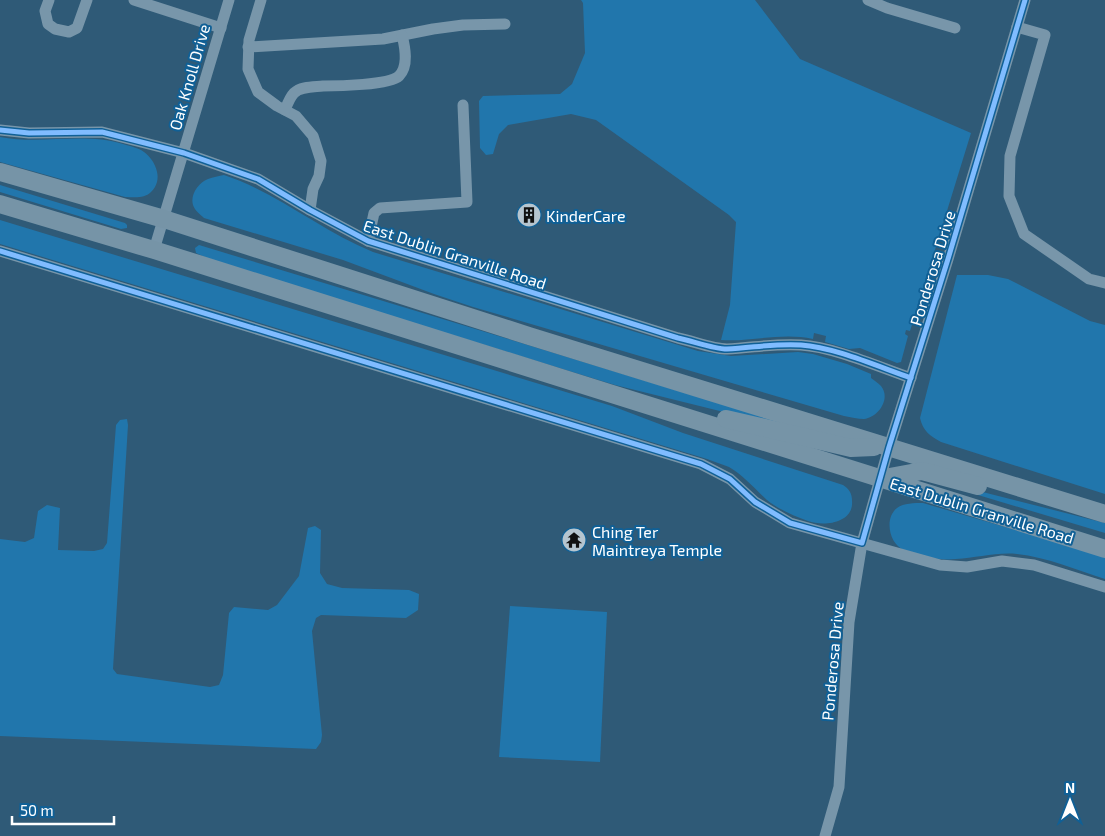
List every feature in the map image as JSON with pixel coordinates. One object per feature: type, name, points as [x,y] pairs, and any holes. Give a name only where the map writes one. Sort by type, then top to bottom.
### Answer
[{"type":"main road","name":"East Dublin Granville Road","points":[[0,172],[164,219],[1105,514]]},
{"type":"main road","name":"East Dublin Granville Road","points":[[0,204],[154,250],[1105,548]]},
{"type":"main road","points":[[628,398],[851,448],[889,447]]},
{"type":"main road","points":[[881,478],[922,471],[1105,519]]},
{"type":"street","points":[[49,0],[45,12],[48,24],[55,29],[70,32],[77,28],[87,0]]},
{"type":"street","points":[[134,0],[221,28]]},
{"type":"street","name":"Oak Knoll Drive","points":[[154,250],[229,0]]},
{"type":"street","points":[[261,0],[248,47],[248,69],[258,92],[296,116],[313,136],[320,161],[319,176],[313,189],[310,210]]},
{"type":"street","points":[[868,0],[955,28]]},
{"type":"street","name":"Ponderosa Drive","points":[[824,836],[839,787],[850,622],[862,543],[889,447],[1025,0]]},
{"type":"street","points":[[248,47],[383,39],[463,25],[505,24]]},
{"type":"street","points":[[1017,26],[1045,35],[1010,156],[1009,196],[1024,234],[1089,279],[1105,282]]},
{"type":"street","points":[[285,110],[294,92],[306,87],[391,80],[399,76],[404,66],[405,48],[402,35]]},
{"type":"street","points":[[368,241],[374,213],[380,208],[466,202],[463,105]]},
{"type":"street","name":"East Dublin Granville Road","points":[[0,130],[29,133],[102,132],[184,153],[258,178],[310,210],[368,241],[678,338],[725,349],[800,345],[814,347],[911,378]]},
{"type":"street","points":[[0,252],[701,464],[730,479],[755,502],[790,523],[940,565],[967,567],[1002,562],[1034,565],[1105,587]]},
{"type":"shaded area","points":[[581,0],[755,0],[800,59],[971,133],[910,331],[906,330],[905,334],[908,336],[901,362],[897,363],[860,348],[849,349],[825,342],[826,336],[814,333],[813,339],[790,336],[721,340],[730,305],[736,222],[729,215],[596,120],[571,114],[508,125],[499,134],[493,154],[486,155],[480,148],[479,101],[483,96],[560,94],[572,84],[585,53],[583,3]]},
{"type":"shaded area","points":[[0,137],[30,140],[93,139],[123,144],[139,149],[152,160],[157,171],[157,182],[151,192],[145,196],[125,197],[0,162]]},
{"type":"shaded area","points":[[224,175],[263,192],[335,234],[373,252],[698,351],[731,356],[798,352],[813,354],[847,364],[871,374],[871,378],[884,391],[884,401],[879,411],[869,418],[862,419],[844,416],[473,307],[343,260],[204,218],[196,211],[193,205],[194,193],[204,181]]},
{"type":"shaded area","points":[[0,185],[125,223],[127,228],[121,229],[0,192]]},
{"type":"shaded area","points":[[0,220],[612,406],[683,433],[843,485],[851,493],[851,508],[843,519],[837,522],[822,524],[808,521],[786,512],[771,503],[749,482],[729,467],[0,244]]},
{"type":"shaded area","points":[[199,245],[817,433],[816,435],[615,385],[220,264],[196,253],[195,248]]},
{"type":"shaded area","points":[[957,275],[988,275],[1008,279],[1090,321],[1105,325],[1105,494],[941,442],[925,430],[920,418]]},
{"type":"shaded area","points":[[127,419],[113,669],[117,674],[210,687],[219,685],[223,675],[229,613],[234,607],[268,610],[277,605],[299,576],[308,528],[315,526],[321,530],[320,573],[327,584],[342,588],[409,590],[419,594],[418,610],[406,618],[321,615],[316,618],[312,631],[322,735],[321,742],[316,749],[0,736],[0,539],[25,542],[34,538],[38,511],[47,505],[60,508],[58,550],[94,551],[103,549],[107,543],[116,425],[120,420]]},
{"type":"shaded area","points":[[959,486],[1105,523],[1105,533],[958,489]]},
{"type":"shaded area","points":[[923,503],[1105,556],[1105,579],[1061,564],[1017,554],[936,559],[904,550],[899,547],[892,537],[890,524],[893,512],[900,506]]},
{"type":"shaded area","points":[[510,606],[607,612],[600,762],[499,757]]},
{"type":"cycle path","points":[[0,251],[701,464],[730,479],[755,502],[790,523],[862,543],[889,447],[948,259],[1025,0]]},
{"type":"cycle path","points":[[0,130],[29,133],[102,132],[184,153],[258,179],[368,241],[678,338],[721,349],[782,345],[801,345],[828,349],[911,378]]},
{"type":"place","name":"KinderCare","points":[[529,215]]},
{"type":"place","name":"Ching Ter Maintreya Temple","points":[[574,540]]}]
